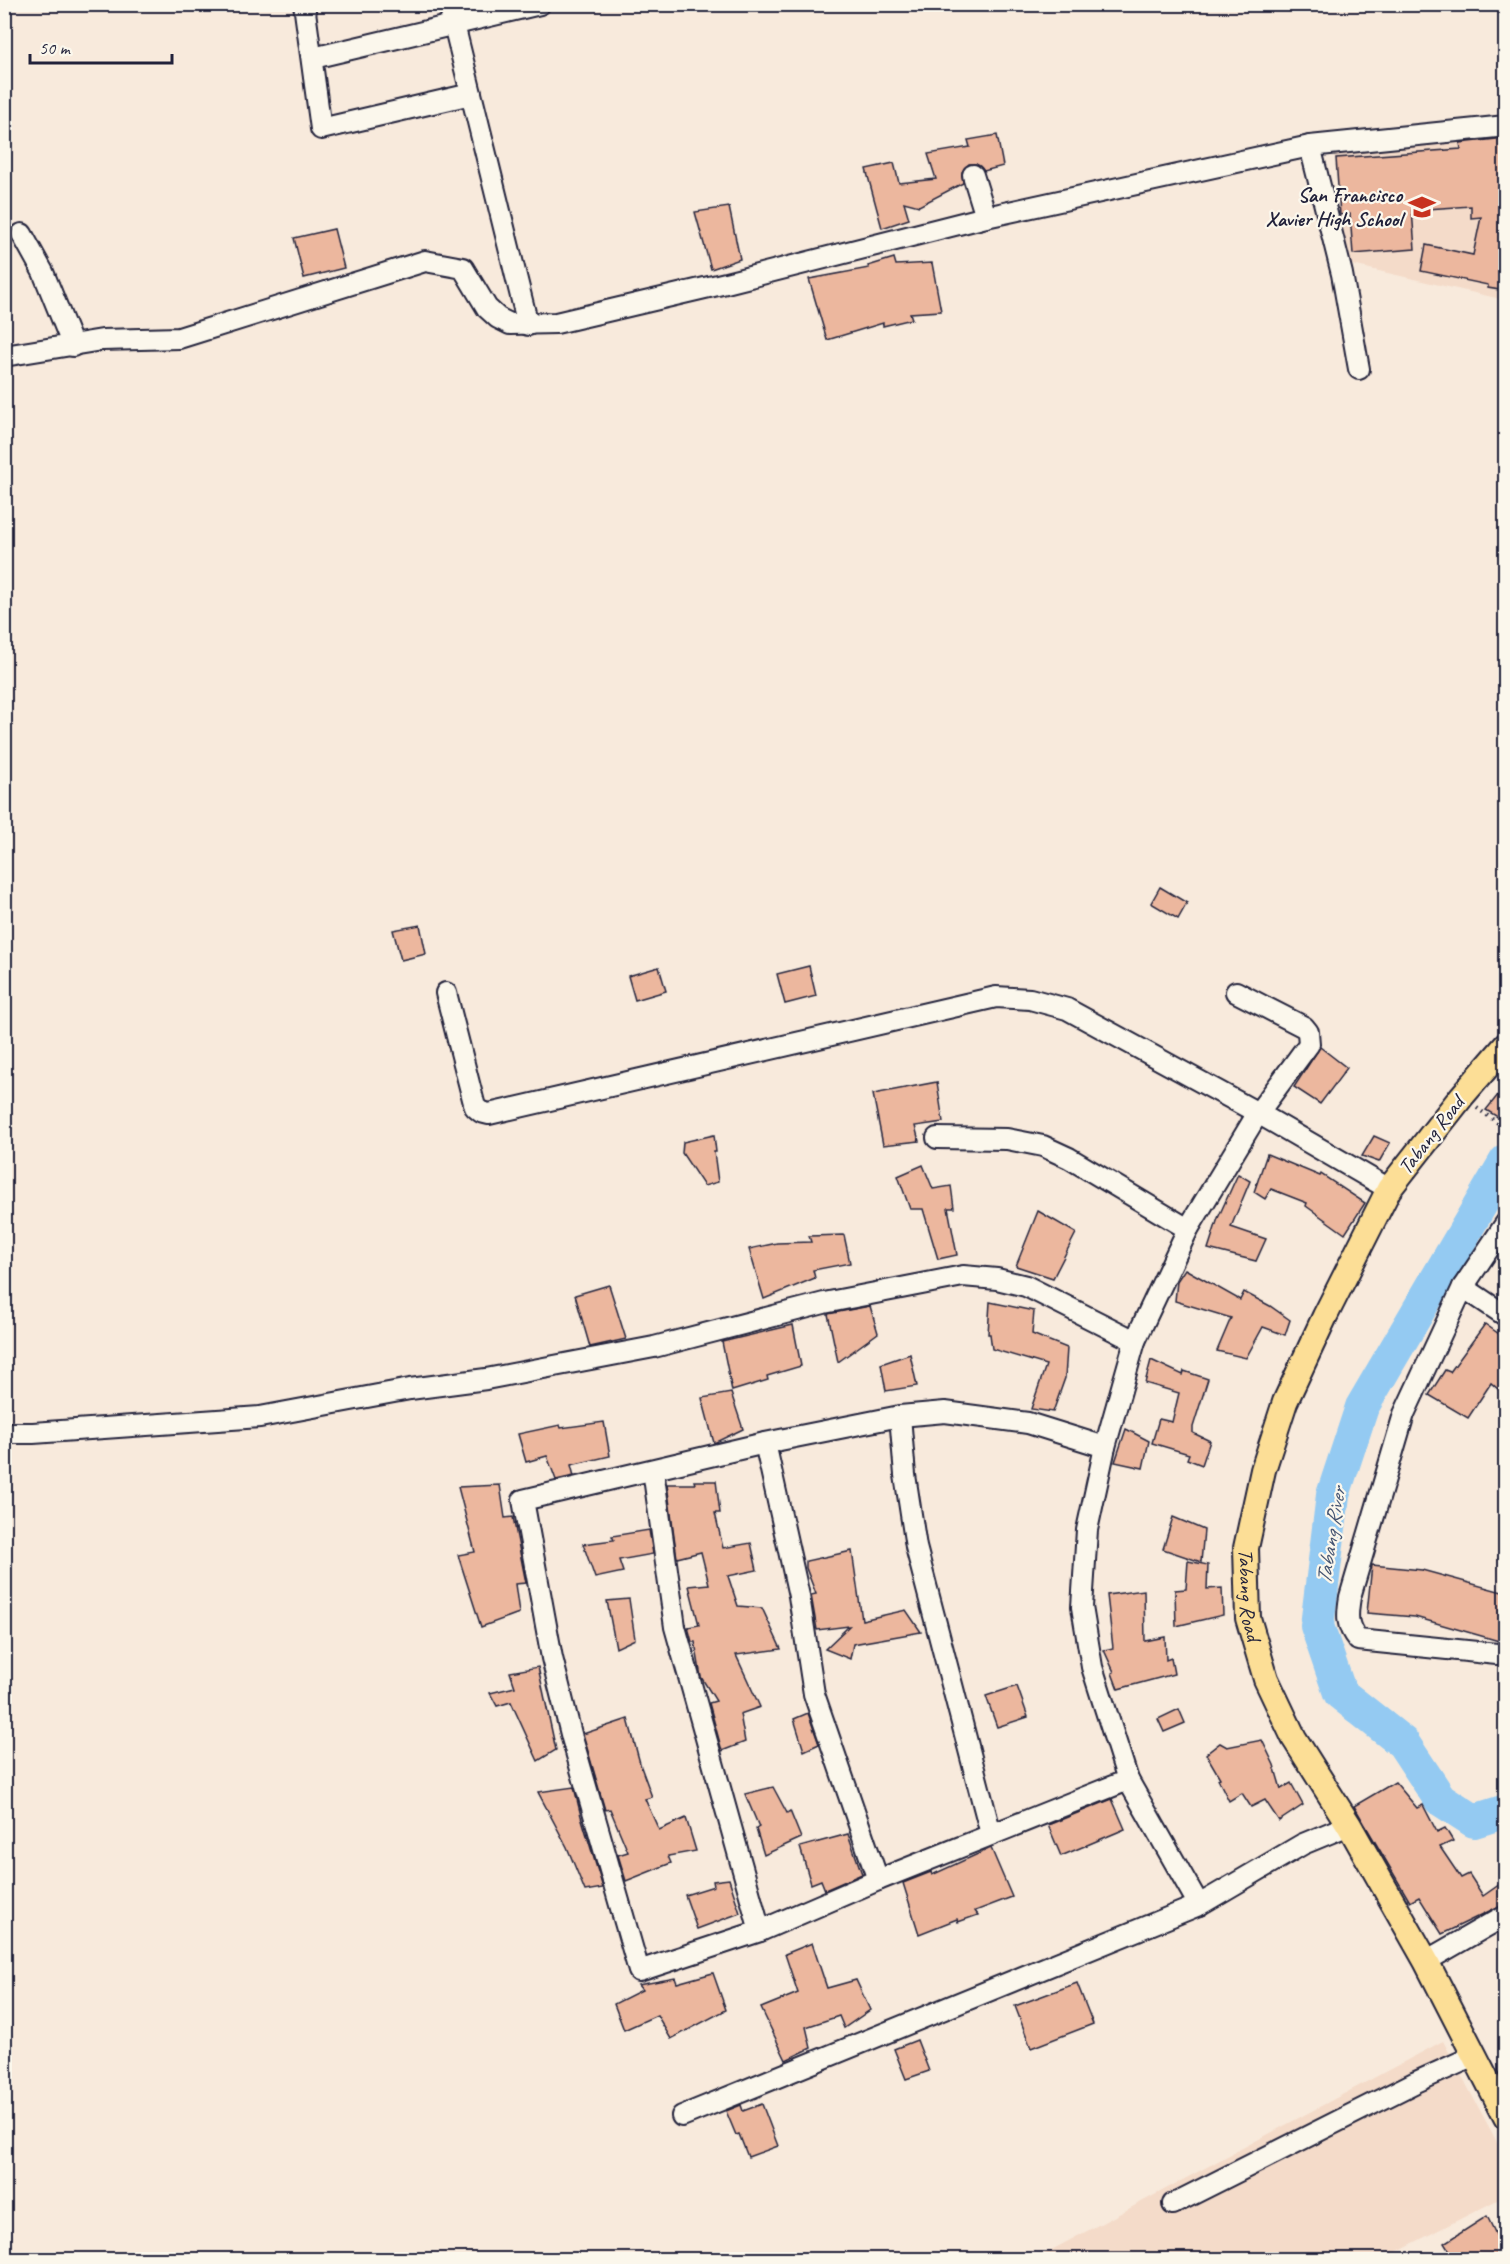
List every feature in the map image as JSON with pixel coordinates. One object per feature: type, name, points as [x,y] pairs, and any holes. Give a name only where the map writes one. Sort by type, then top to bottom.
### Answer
[{"type":"main road","name":"Tabang Road","points":[[1506,1044],[1462,1095],[1389,1189],[1285,1402],[1263,1470],[1246,1548],[1248,1618],[1266,1679],[1294,1738],[1349,1825],[1426,1961],[1506,2117]]},
{"type":"street","points":[[304,4],[321,129],[471,94]]},
{"type":"street","points":[[449,4],[528,325]]},
{"type":"street","points":[[313,58],[540,4]]},
{"type":"street","points":[[4,356],[102,340],[179,338],[425,261],[463,268],[487,308],[510,324],[556,323],[986,217],[1310,146],[1506,126]]},
{"type":"street","points":[[1310,146],[1342,274],[1359,369]]},
{"type":"street","points":[[974,175],[986,217]]},
{"type":"street","points":[[22,234],[42,272],[73,345]]},
{"type":"street","points":[[1199,1905],[1128,1780],[1092,1667],[1082,1607],[1088,1530],[1105,1447],[1135,1341],[1188,1229],[1258,1113],[1309,1044],[1309,1036],[1304,1027],[1236,992]]},
{"type":"street","points":[[446,993],[475,1107],[489,1114],[996,997],[1030,999],[1067,1009],[1258,1113],[1389,1189]]},
{"type":"street","points":[[937,1138],[1007,1139],[1043,1146],[1069,1158],[1188,1229]]},
{"type":"street","points":[[1497,1654],[1358,1640],[1349,1630],[1347,1615],[1404,1414],[1463,1287],[1506,1223]]},
{"type":"street","points":[[4,1433],[57,1432],[260,1417],[410,1389],[486,1379],[654,1347],[824,1303],[963,1276],[997,1279],[1026,1286],[1135,1341]]},
{"type":"street","points":[[1463,1287],[1506,1316]]},
{"type":"street","points":[[1105,1447],[1028,1423],[945,1412],[900,1416],[765,1443],[523,1500],[552,1658],[572,1738],[639,1971],[760,1931],[878,1880],[1128,1780]]},
{"type":"street","points":[[900,1416],[904,1475],[916,1547],[991,1834]]},
{"type":"street","points":[[765,1443],[799,1596],[814,1694],[878,1880]]},
{"type":"street","points":[[653,1470],[675,1627],[760,1931]]},
{"type":"street","points":[[682,2116],[1199,1905],[1303,1844],[1349,1825]]},
{"type":"street","points":[[1426,1961],[1506,1914]]},
{"type":"street","points":[[1173,2204],[1416,2082],[1474,2056]]},
{"type":"path","points":[[1462,1095],[1504,1128]]},
{"type":"shaded area","name":"San Francisco Xavier High School","points":[[1505,137],[1505,300],[1344,263],[1334,151]]},
{"type":"shaded area","points":[[1443,2041],[1505,2157],[1505,2196],[1382,2259],[1047,2260],[1044,2254]]},
{"type":"building","points":[[997,135],[1003,166],[984,171],[976,164],[969,164],[962,172],[963,183],[919,206],[904,202],[909,219],[882,228],[866,169],[894,163],[899,183],[936,179],[928,154],[970,147],[968,140]]},
{"type":"building","name":"San Francisco Xavier High School","points":[[1506,138],[1506,291],[1421,271],[1426,245],[1473,255],[1481,217],[1471,218],[1471,206],[1412,210],[1415,249],[1353,254],[1350,214],[1340,215],[1336,158],[1461,149],[1460,143]]},
{"type":"building","points":[[729,207],[740,259],[711,269],[695,212]]},
{"type":"building","points":[[334,229],[344,268],[304,278],[294,238]]},
{"type":"building","points":[[894,258],[896,265],[932,263],[941,311],[910,313],[912,319],[883,326],[883,323],[827,340],[809,279],[869,268],[868,266]]},
{"type":"building","points":[[1160,887],[1187,903],[1178,919],[1151,903]]},
{"type":"building","points":[[420,925],[426,954],[401,960],[393,930]]},
{"type":"building","points":[[809,966],[816,996],[785,1004],[777,974]]},
{"type":"building","points":[[659,967],[666,991],[635,1000],[628,976]]},
{"type":"building","points":[[1320,1047],[1347,1068],[1320,1104],[1294,1087]]},
{"type":"building","points":[[937,1082],[943,1122],[915,1126],[919,1141],[883,1145],[873,1094]]},
{"type":"building","points":[[1506,1085],[1506,1122],[1486,1110]]},
{"type":"building","points":[[714,1135],[718,1182],[704,1186],[682,1153],[683,1142]]},
{"type":"building","points":[[1374,1136],[1390,1143],[1379,1162],[1362,1156]]},
{"type":"building","points":[[1267,1154],[1320,1176],[1321,1174],[1365,1203],[1345,1234],[1306,1206],[1307,1203],[1271,1189],[1265,1199],[1254,1192]]},
{"type":"building","points":[[923,1165],[933,1189],[951,1186],[954,1208],[948,1208],[957,1255],[938,1259],[923,1209],[910,1209],[898,1176]]},
{"type":"building","points":[[1238,1174],[1250,1181],[1231,1227],[1266,1239],[1256,1261],[1208,1249],[1218,1218]]},
{"type":"building","points":[[1038,1211],[1076,1233],[1053,1278],[1016,1266]]},
{"type":"building","points":[[844,1235],[850,1263],[813,1270],[815,1278],[764,1299],[749,1249],[777,1243],[811,1242],[809,1236]]},
{"type":"building","points":[[1185,1269],[1240,1300],[1244,1292],[1270,1306],[1290,1320],[1285,1335],[1263,1327],[1246,1358],[1217,1351],[1231,1318],[1175,1301],[1177,1281]]},
{"type":"building","points":[[609,1285],[626,1339],[590,1347],[575,1295]]},
{"type":"building","points":[[990,1302],[1034,1311],[1032,1334],[1067,1348],[1065,1378],[1053,1412],[1031,1409],[1046,1365],[992,1349],[990,1334],[988,1334]]},
{"type":"building","points":[[870,1306],[878,1333],[838,1362],[828,1314]]},
{"type":"building","points":[[1485,1324],[1506,1339],[1506,1396],[1491,1383],[1468,1418],[1429,1395],[1445,1370],[1450,1372]]},
{"type":"building","points":[[793,1325],[801,1366],[767,1376],[768,1380],[732,1391],[722,1342]]},
{"type":"building","points":[[910,1354],[917,1386],[886,1391],[881,1364]]},
{"type":"building","points":[[1151,1360],[1183,1375],[1184,1371],[1208,1379],[1193,1427],[1193,1433],[1210,1441],[1202,1465],[1187,1459],[1189,1454],[1152,1443],[1159,1419],[1172,1422],[1179,1393],[1145,1383]]},
{"type":"building","points":[[731,1393],[743,1429],[714,1443],[702,1398]]},
{"type":"building","points":[[604,1422],[610,1456],[571,1465],[574,1476],[556,1480],[547,1456],[526,1462],[518,1434],[560,1425],[561,1428]]},
{"type":"building","points":[[1126,1429],[1149,1441],[1143,1468],[1115,1462]]},
{"type":"building","points":[[694,1481],[716,1481],[720,1513],[715,1513],[723,1548],[751,1543],[757,1570],[728,1576],[738,1606],[762,1608],[781,1649],[736,1655],[760,1707],[740,1714],[745,1742],[722,1751],[709,1703],[716,1701],[701,1677],[695,1642],[692,1642],[688,1627],[699,1625],[689,1586],[709,1584],[701,1552],[677,1558],[667,1484],[695,1484]]},
{"type":"building","points":[[500,1485],[505,1518],[513,1517],[526,1583],[515,1584],[519,1613],[481,1627],[458,1555],[475,1552],[458,1487]]},
{"type":"building","points":[[1173,1517],[1204,1530],[1201,1562],[1163,1549]]},
{"type":"building","points":[[649,1530],[653,1554],[619,1560],[623,1572],[595,1578],[583,1544],[614,1540],[612,1536]]},
{"type":"building","points":[[852,1551],[862,1620],[906,1610],[921,1632],[853,1644],[850,1659],[825,1649],[849,1626],[817,1630],[811,1595],[816,1594],[806,1568],[806,1561]]},
{"type":"building","points":[[1188,1561],[1208,1565],[1207,1589],[1222,1588],[1223,1615],[1176,1626],[1175,1590],[1186,1589]]},
{"type":"building","points":[[1372,1565],[1422,1570],[1506,1593],[1506,1643],[1415,1617],[1367,1613]]},
{"type":"building","points":[[1144,1590],[1145,1641],[1165,1637],[1166,1660],[1171,1658],[1174,1674],[1118,1689],[1112,1673],[1114,1672],[1104,1650],[1113,1648],[1107,1595]]},
{"type":"building","points":[[629,1599],[635,1639],[616,1648],[607,1601]]},
{"type":"building","points":[[538,1667],[556,1750],[538,1761],[511,1702],[497,1706],[490,1693],[515,1687],[510,1672]]},
{"type":"building","points":[[1017,1686],[1028,1717],[997,1727],[986,1696]]},
{"type":"building","points":[[1179,1709],[1185,1723],[1164,1732],[1158,1719]]},
{"type":"building","points":[[808,1713],[819,1744],[804,1751],[794,1719]]},
{"type":"building","points":[[628,1719],[652,1797],[645,1799],[659,1830],[686,1818],[696,1851],[668,1856],[671,1863],[626,1881],[618,1855],[628,1852],[610,1809],[605,1810],[583,1734]]},
{"type":"building","points":[[1262,1740],[1274,1765],[1281,1789],[1291,1783],[1303,1805],[1279,1821],[1265,1800],[1251,1807],[1242,1793],[1229,1801],[1218,1779],[1220,1778],[1206,1754],[1220,1743],[1227,1747]]},
{"type":"building","points":[[1395,1782],[1417,1808],[1423,1805],[1437,1832],[1445,1828],[1453,1841],[1440,1847],[1461,1878],[1469,1874],[1483,1896],[1506,1880],[1506,1903],[1442,1934],[1419,1897],[1410,1902],[1354,1806]]},
{"type":"building","points":[[574,1787],[603,1888],[585,1891],[567,1847],[538,1792]]},
{"type":"building","points":[[773,1787],[787,1813],[790,1811],[801,1838],[764,1855],[756,1829],[759,1827],[745,1794]]},
{"type":"building","points":[[1112,1799],[1125,1829],[1061,1856],[1048,1825]]},
{"type":"building","points":[[848,1834],[862,1874],[825,1890],[821,1880],[811,1884],[800,1847]]},
{"type":"building","points":[[991,1848],[1012,1897],[975,1911],[978,1915],[958,1922],[957,1919],[919,1934],[903,1883],[931,1872],[932,1875]]},
{"type":"building","points":[[729,1879],[740,1913],[697,1929],[685,1895],[714,1886],[713,1881]]},
{"type":"building","points":[[812,1943],[827,1988],[856,1980],[870,2010],[844,2028],[839,2016],[806,2027],[811,2048],[786,2060],[761,2008],[798,1993],[785,1954]]},
{"type":"building","points":[[713,1973],[726,2010],[671,2039],[657,2015],[624,2030],[614,2004],[642,1990],[638,1985],[675,1978],[677,1983]]},
{"type":"building","points":[[1077,1983],[1093,2024],[1031,2048],[1015,2006]]},
{"type":"building","points":[[917,2040],[929,2071],[906,2079],[894,2049]]},
{"type":"building","points":[[762,2104],[778,2146],[748,2157],[739,2134],[736,2135],[726,2111],[741,2105],[743,2111]]},
{"type":"building","points":[[1487,2216],[1506,2259],[1455,2259],[1445,2243]]},
{"type":"waterway","name":"Tabang River","points":[[1506,1161],[1362,1407],[1333,1495],[1317,1626],[1340,1693],[1403,1743],[1440,1799],[1474,1821],[1506,1811]]},
{"type":"place","name":"San Francisco Xavier High School","points":[[1422,207]]}]
